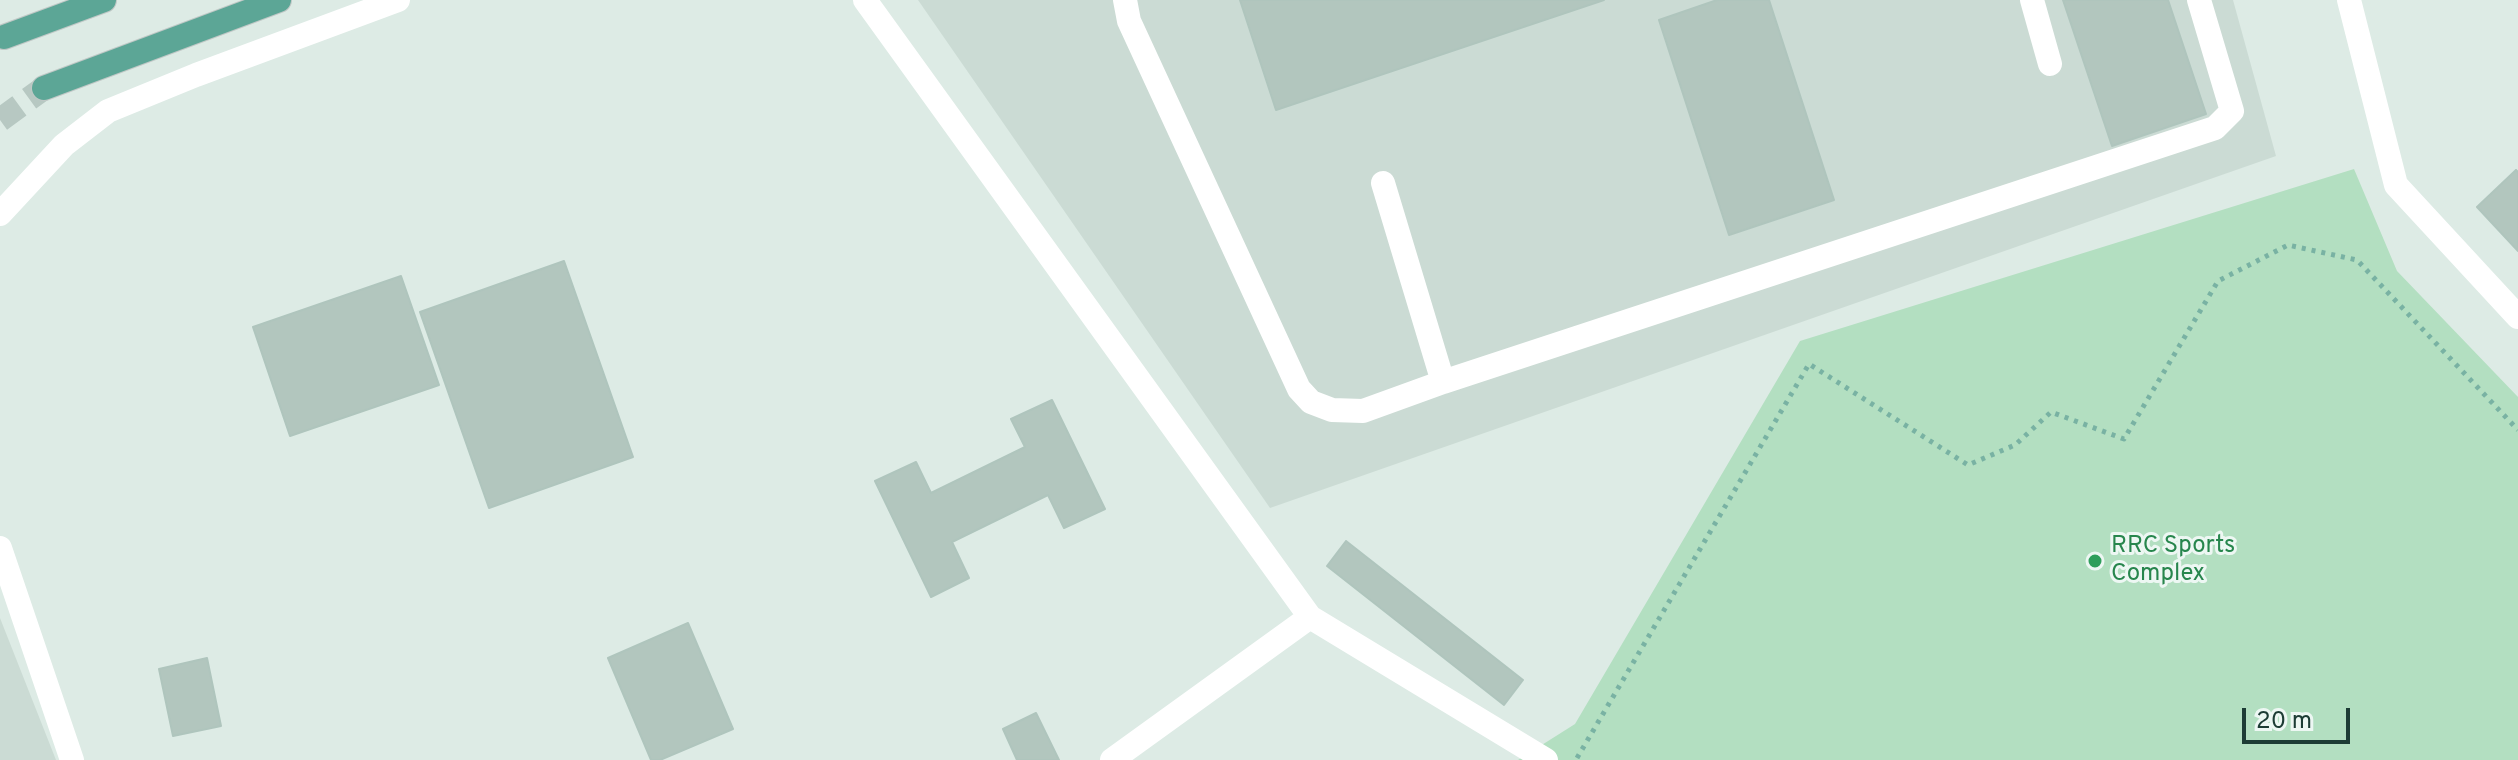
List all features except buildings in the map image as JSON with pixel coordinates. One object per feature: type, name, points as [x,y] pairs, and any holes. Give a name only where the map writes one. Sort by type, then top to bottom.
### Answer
[{"type":"main road","points":[[4,37],[104,0]]},
{"type":"main road","points":[[44,88],[279,0]]},
{"type":"street","points":[[0,214],[64,145],[108,111],[398,0]]},
{"type":"street","points":[[865,0],[1310,617],[1534,756]]},
{"type":"street","points":[[1125,0],[1129,21],[1299,389],[1311,402],[1332,410],[1363,411],[2215,128],[2232,111],[2199,0]]},
{"type":"street","points":[[2032,0],[2050,64]]},
{"type":"street","points":[[2349,0],[2396,185],[2518,317]]},
{"type":"street","points":[[1383,183],[1443,382]]},
{"type":"street","points":[[0,548],[72,760]]},
{"type":"street","points":[[1112,760],[1310,617]]},
{"type":"path","points":[[1576,760],[1809,364],[1968,465],[2015,445],[2051,412],[2124,439],[2218,281],[2288,245],[2357,260],[2518,430]]},
{"type":"shaded area","points":[[918,0],[2233,0],[2276,156],[1270,508]]},
{"type":"shaded area","points":[[0,618],[56,760],[0,760]]},
{"type":"green space","name":"RRC Sports Complex","points":[[2354,169],[2397,271],[2518,397],[2518,760],[1518,760],[1575,724],[1800,341]]},
{"type":"tunnel","points":[[0,120],[44,88]]},
{"type":"place","name":"RRC Sports Complex","points":[[2095,561]]}]
